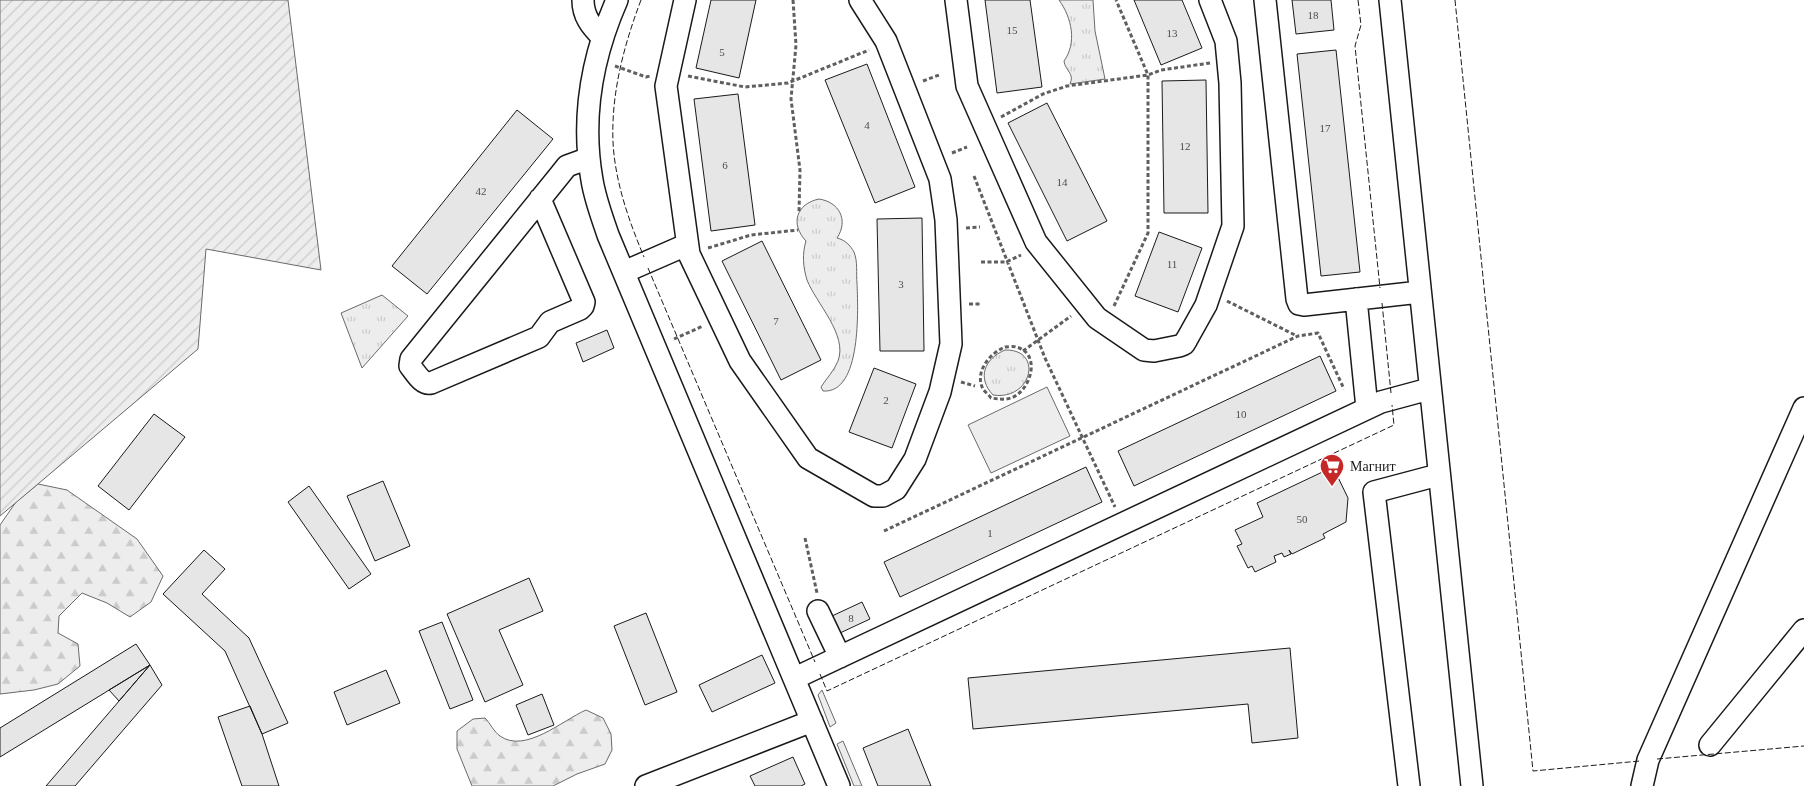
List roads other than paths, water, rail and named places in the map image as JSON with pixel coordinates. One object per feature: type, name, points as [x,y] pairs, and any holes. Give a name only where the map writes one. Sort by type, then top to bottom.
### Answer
[{"type":"street","points":[[583,0],[583,10],[591,27],[602,37]]},
{"type":"street","points":[[616,0],[594,65],[588,114],[589,158],[598,205],[608,235],[839,786]]},
{"type":"street","points":[[685,0],[666,86],[688,249],[740,361],[808,458],[874,496],[883,496],[896,490],[915,459],[940,392],[951,344],[946,220],[937,170],[886,41],[860,0]]},
{"type":"street","points":[[956,0],[968,86],[1036,242],[1097,318],[1144,350],[1154,351],[1184,344],[1206,306],[1233,226],[1230,83],[1226,41],[1210,0]]},
{"type":"street","points":[[1265,0],[1299,304],[1420,292]]},
{"type":"street","points":[[1390,0],[1429,389],[1472,786]]},
{"type":"street","points":[[540,199],[584,302],[583,306],[550,322],[539,337],[427,384],[410,366],[411,359],[540,199],[567,166],[589,158]]},
{"type":"street","points":[[624,272],[688,249]]},
{"type":"street","points":[[1356,299],[1361,411]]},
{"type":"street","points":[[795,678],[1361,411],[1382,402],[1429,389]]},
{"type":"street","points":[[1642,786],[1648,760],[1804,408]]},
{"type":"street","points":[[1409,786],[1374,492],[1438,475]]},
{"type":"street","points":[[818,611],[840,657]]},
{"type":"street","points":[[1710,745],[1804,630]]},
{"type":"street","points":[[646,786],[812,721]]},
{"type":"place","name":"Магнит","points":[[1332,487]]}]
